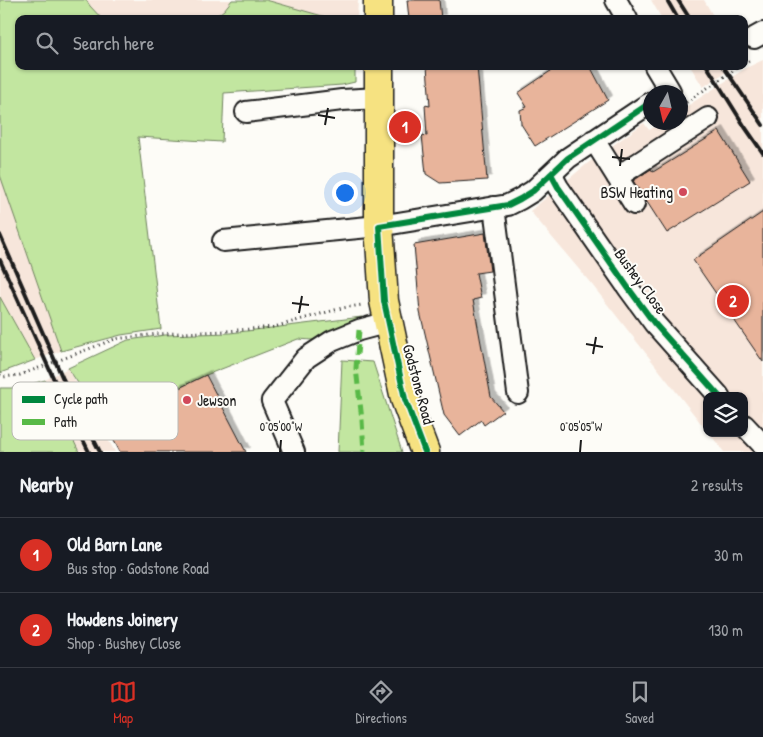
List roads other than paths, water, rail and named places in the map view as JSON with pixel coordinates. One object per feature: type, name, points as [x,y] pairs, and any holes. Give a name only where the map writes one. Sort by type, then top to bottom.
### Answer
[{"type":"highway","points":[[378,0],[378,15]]},
{"type":"highway","name":"Godstone Road","points":[[379,70],[379,226],[387,311],[405,399],[425,452]]},
{"type":"street","points":[[616,0],[625,15]]},
{"type":"street","points":[[657,70],[666,85]]},
{"type":"street","points":[[246,112],[342,100],[380,98]]},
{"type":"street","points":[[223,241],[379,226],[508,204],[533,191],[568,158],[643,108]]},
{"type":"street","points":[[617,177],[708,118]]},
{"type":"street","points":[[594,140],[634,204]]},
{"type":"street","name":"Bushey Close","points":[[551,174],[612,266],[654,323],[714,392]]},
{"type":"street","points":[[494,207],[518,393]]},
{"type":"street","points":[[294,452],[272,401],[306,358],[332,341],[359,330],[387,311]]},
{"type":"railway","points":[[667,0],[676,15]]},
{"type":"railway","points":[[678,0],[687,15]]},
{"type":"railway","points":[[709,70],[763,153]]},
{"type":"railway","points":[[726,70],[763,125]]},
{"type":"railway","points":[[0,235],[65,382]]},
{"type":"railway","points":[[0,260],[55,382]]},
{"type":"railway","points":[[83,440],[89,452]]},
{"type":"railway","points":[[94,440],[100,452]]},
{"type":"place","name":"Old Barn Lane","points":[[405,127]]},
{"type":"place","name":"BSW Heating","points":[[683,192]]},
{"type":"place","name":"Howdens Joinery","points":[[733,301]]},
{"type":"place","name":"Jewson","points":[[187,400]]}]
